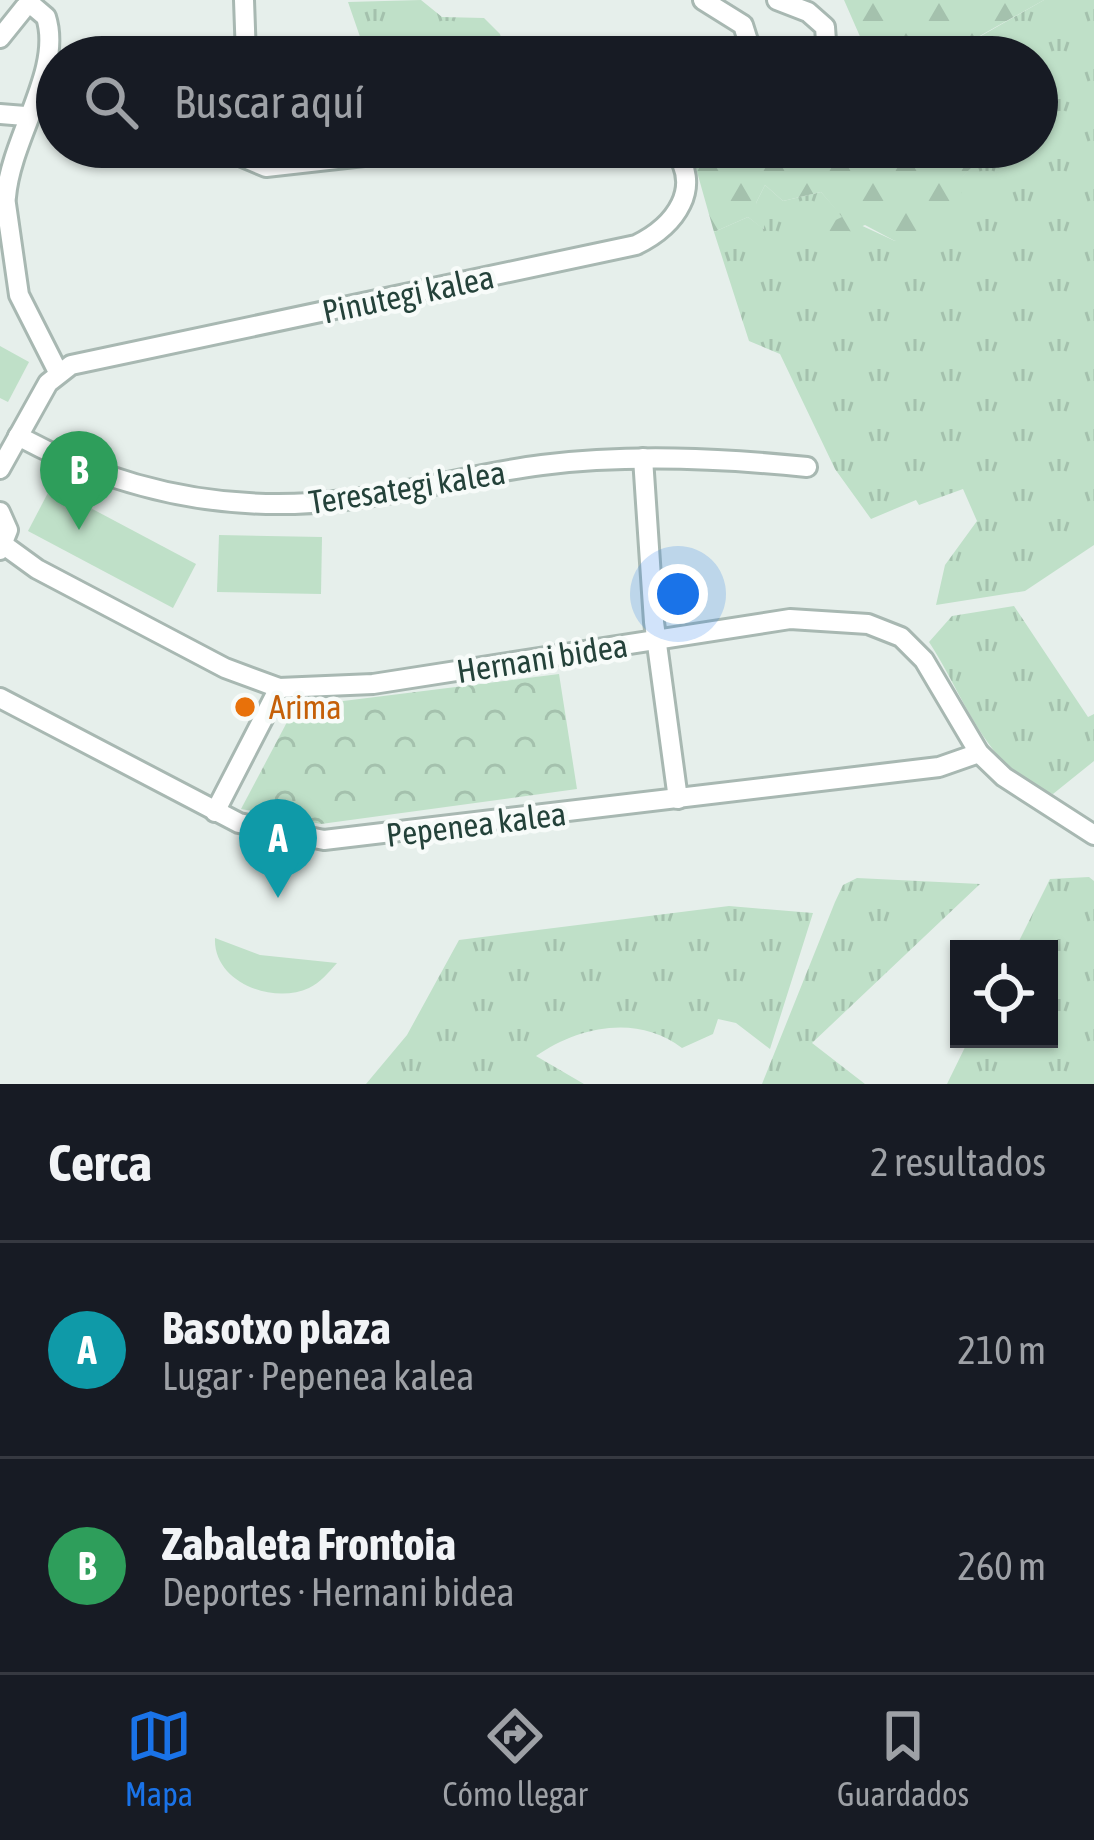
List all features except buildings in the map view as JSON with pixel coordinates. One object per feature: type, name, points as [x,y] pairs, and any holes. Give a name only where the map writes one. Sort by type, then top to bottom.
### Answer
[{"type":"street","points":[[244,0],[245,36]]},
{"type":"street","points":[[704,0],[743,26],[746,36]]},
{"type":"street","points":[[777,0],[808,12],[825,27],[826,36]]},
{"type":"street","points":[[0,38],[25,7],[33,6],[46,16],[49,36]]},
{"type":"street","points":[[6,197],[8,170],[36,97]]},
{"type":"street","points":[[0,115],[26,116]]},
{"type":"street","name":"Pinutegi kalea","points":[[58,372],[75,364],[637,245],[675,219],[685,200],[683,168]]},
{"type":"street","points":[[0,169],[19,296],[58,372],[0,470]]},
{"type":"street","name":"Teresategi kalea","points":[[18,436],[127,482],[230,504],[349,500],[490,472],[644,458],[807,467]]},
{"type":"street","points":[[644,458],[656,641],[678,799]]},
{"type":"street","name":"Hernani bidea","points":[[0,512],[8,530],[2,547],[225,668],[279,688],[373,684],[790,619],[868,625],[901,637],[925,660],[979,753],[1029,796],[1094,835]]},
{"type":"street","points":[[215,812],[279,688]]},
{"type":"street","name":"Pepenea kalea","points":[[0,698],[215,812],[267,832],[324,840],[939,766],[979,753]]},
{"type":"green space","points":[[421,0],[442,17],[484,18],[501,36],[360,36],[348,2]]},
{"type":"green space","points":[[844,0],[1044,0],[980,36],[860,36]]},
{"type":"green space","points":[[1044,0],[1094,0],[1094,545],[1025,591],[936,605],[945,565],[977,521],[963,489],[919,505],[916,500],[871,519],[835,469],[780,354],[749,341],[714,232],[748,217],[764,229],[756,203],[765,185],[783,201],[821,192],[843,217],[895,241],[971,168],[1058,168],[1058,36],[981,36]]},
{"type":"green space","points":[[696,168],[971,168],[961,178],[962,203],[940,229],[895,241],[865,225],[829,240],[825,225],[842,217],[821,192],[783,201],[765,185],[756,203],[769,216],[763,229],[748,217],[714,232]]},
{"type":"green space","points":[[0,346],[29,362],[8,402],[0,398]]},
{"type":"green space","points":[[51,487],[196,564],[173,608],[28,531]]},
{"type":"green space","points":[[219,535],[322,537],[321,594],[217,592]]},
{"type":"green space","points":[[1014,606],[1088,717],[1094,714],[1094,761],[1053,794],[1030,784],[994,751],[929,642],[952,616]]},
{"type":"green space","points":[[559,674],[577,789],[321,824],[241,809],[295,707]]},
{"type":"green space","points":[[1089,877],[1094,881],[1094,1084],[947,1084],[965,1048],[1058,1048],[1058,940],[1020,940],[1050,879]]},
{"type":"green space","points":[[857,878],[980,884],[812,1043],[865,1084],[762,1084],[835,902],[843,885]]},
{"type":"green space","points":[[729,906],[813,913],[770,1049],[736,1023],[718,1019],[713,1034],[682,1048],[647,1031],[609,1028],[571,1037],[536,1056],[584,1084],[366,1084],[407,1035],[459,940]]},
{"type":"green space","points":[[215,938],[260,955],[337,963],[309,988],[295,993],[263,991],[234,978],[224,967]]},
{"type":"place","name":"Zabaleta Frontoia","points":[[79,530]]},
{"type":"place","name":"Arima","points":[[245,707]]},
{"type":"place","name":"Basotxo plaza","points":[[278,898]]}]
